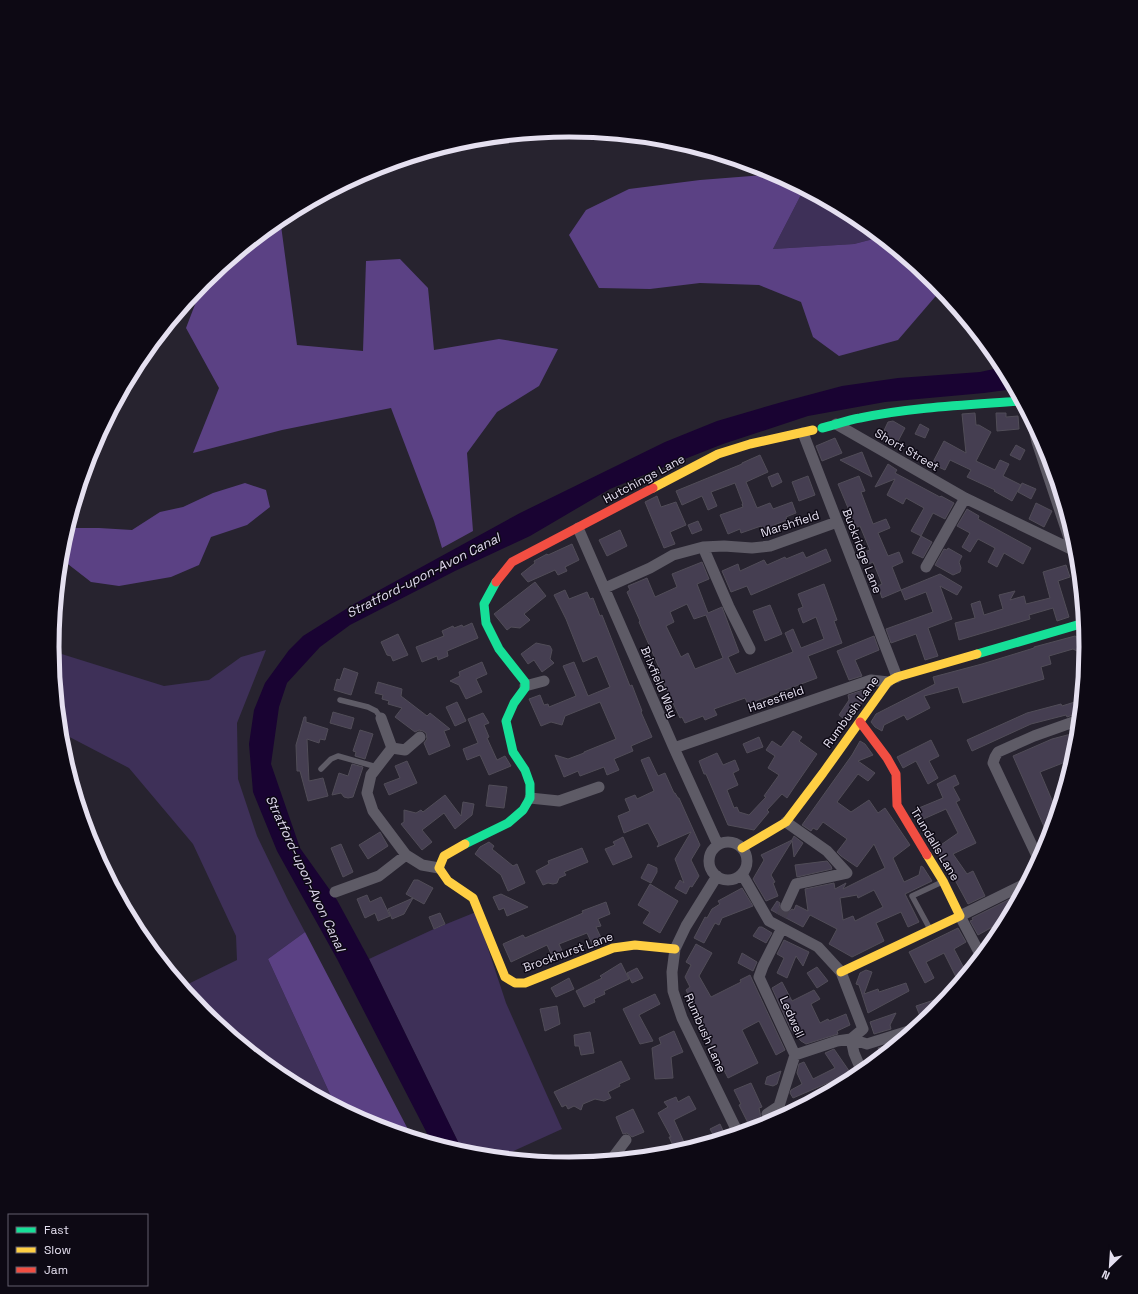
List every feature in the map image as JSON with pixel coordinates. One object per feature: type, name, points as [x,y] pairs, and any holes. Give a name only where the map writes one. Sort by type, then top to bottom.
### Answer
[{"type":"street","name":"Hutchings Lane","points":[[525,686],[525,682],[499,648],[486,623],[484,604],[499,578],[512,562],[718,454],[750,444],[859,418],[894,412],[960,405],[1016,401]]},
{"type":"street","name":"Short Street","points":[[836,424],[965,498],[1069,548]]},
{"type":"street","name":"Buckridge Lane","points":[[813,430],[837,522],[892,680]]},
{"type":"street","points":[[1042,458],[1063,520]]},
{"type":"street","points":[[926,567],[965,498]]},
{"type":"street","name":"Marshfield","points":[[605,588],[650,568],[673,555],[703,547],[724,546],[752,548],[770,546],[837,522]]},
{"type":"street","name":"Brixfield Way","points":[[578,528],[718,845]]},
{"type":"street","points":[[703,547],[729,607],[750,649]]},
{"type":"street","name":"Rumbush Lane","points":[[742,848],[786,822],[892,680],[1078,624]]},
{"type":"street","name":"Haresfield","points":[[674,748],[871,680],[892,680]]},
{"type":"street","points":[[392,748],[371,774],[367,793],[373,811],[392,838],[406,854],[422,865],[439,868],[444,856],[508,823],[523,810],[530,798],[530,784],[525,770],[514,752],[506,721],[514,703],[525,686],[544,681]]},
{"type":"street","points":[[381,718],[392,748]]},
{"type":"street","name":"Trundalls Lane","points":[[860,722],[887,758],[896,774],[897,805],[943,881],[960,916]]},
{"type":"street","points":[[1035,852],[993,763],[998,752],[1034,736],[1074,722]]},
{"type":"street","points":[[392,748],[406,750],[420,737]]},
{"type":"street","points":[[530,798],[560,801],[600,787]]},
{"type":"street","name":"Ledwell","points":[[766,1114],[779,1106],[795,1055],[760,977],[763,966],[796,884],[847,873],[827,851],[786,822]]},
{"type":"street","points":[[731,843],[742,848],[745,853],[747,864],[742,874],[738,878],[727,880],[721,879],[712,872],[709,860],[711,854],[718,845],[731,843]]},
{"type":"street","points":[[335,892],[379,876],[406,854]]},
{"type":"street","name":"Brockhurst Lane","points":[[439,868],[448,881],[473,898],[505,977],[515,983],[525,983],[613,948],[635,945],[675,949]]},
{"type":"street","points":[[742,874],[769,921],[782,919],[818,947],[841,972],[863,1029],[851,1039]]},
{"type":"street","name":"Rumbush Lane","points":[[717,876],[686,926],[675,949],[672,972],[673,991],[686,1025],[736,1129]]},
{"type":"street","points":[[841,972],[1019,887]]},
{"type":"street","points":[[960,916],[978,951]]},
{"type":"street","points":[[795,1055],[837,1041],[851,1039],[867,1044],[901,1033]]},
{"type":"street","points":[[851,1039],[854,1053],[859,1066]]},
{"type":"street","points":[[615,1155],[626,1140]]},
{"type":"lane","points":[[340,700],[368,707],[376,711],[381,718]]},
{"type":"lane","points":[[321,768],[331,759],[338,756],[377,767]]},
{"type":"lane","points":[[930,929],[912,896],[943,881]]},
{"type":"shaded area","points":[[762,175],[795,190],[802,193],[773,249],[854,244],[874,239],[930,286],[937,294],[898,340],[839,356],[813,337],[801,302],[759,285],[700,283],[650,289],[599,288],[569,235],[586,210],[629,189],[700,180]]},
{"type":"shaded area","points":[[802,193],[824,205],[874,239],[854,244],[773,249]]},
{"type":"shaded area","points":[[281,226],[297,345],[363,351],[366,261],[400,259],[428,288],[434,350],[499,339],[558,349],[539,386],[497,412],[467,453],[473,531],[442,548],[434,521],[391,408],[282,430],[193,453],[219,388],[186,328],[198,298],[208,286],[259,242]]},
{"type":"shaded area","points":[[245,483],[266,490],[270,507],[247,525],[211,537],[199,565],[171,577],[119,586],[91,582],[66,563],[73,528],[132,530],[160,512],[183,507],[213,493]]},
{"type":"shaded area","points":[[266,650],[237,723],[238,779],[257,836],[305,932],[268,959],[332,1098],[314,1089],[259,1052],[208,1008],[187,984],[237,960],[236,936],[193,844],[129,768],[67,736],[63,714],[59,653],[164,686],[209,680],[241,657]]},
{"type":"shaded area","points":[[476,912],[506,1003],[562,1129],[508,1154],[459,1145],[369,959],[434,929]]},
{"type":"shaded area","points":[[305,932],[409,1131],[374,1118],[332,1098],[268,959]]},
{"type":"water","name":"Stratford-upon-Avon Canal","points":[[996,369],[1009,390],[885,402],[808,416],[723,444],[610,489],[530,536],[455,571],[350,625],[320,647],[287,683],[279,707],[271,764],[300,848],[337,900],[369,959],[459,1145],[429,1138],[337,959],[277,851],[253,792],[249,744],[254,710],[265,683],[289,650],[303,636],[354,604],[520,513],[665,442],[717,421],[842,386],[898,378],[980,372]]},
{"type":"building","points":[[975,413],[976,425],[979,425],[991,432],[976,461],[995,470],[1000,460],[1009,464],[1003,476],[1021,485],[1012,501],[994,491],[995,490],[967,477],[971,470],[950,460],[945,470],[932,464],[944,441],[966,453],[962,414]]},
{"type":"building","points":[[996,413],[1006,413],[1006,417],[1018,416],[1019,429],[997,431]]},
{"type":"building","points":[[893,421],[905,428],[895,447],[880,439],[888,422]]},
{"type":"building","points":[[920,424],[929,429],[925,438],[915,434]]},
{"type":"building","points":[[835,438],[842,453],[822,461],[816,446]]},
{"type":"building","points":[[1016,445],[1025,450],[1020,460],[1010,455]]},
{"type":"building","points":[[862,452],[872,477],[840,460]]},
{"type":"building","points":[[760,455],[768,472],[746,482],[757,508],[770,503],[773,509],[792,502],[796,513],[786,517],[787,520],[774,525],[775,528],[763,532],[761,526],[741,533],[740,529],[728,534],[720,515],[743,507],[735,483],[711,492],[717,506],[708,510],[702,496],[682,505],[676,491]]},
{"type":"building","points":[[888,464],[897,470],[895,473],[954,503],[945,519],[933,513],[921,536],[911,531],[924,508],[906,498],[903,504],[887,495],[895,479],[875,487]]},
{"type":"building","points":[[778,473],[782,482],[772,487],[768,477]]},
{"type":"building","points":[[808,476],[815,495],[799,501],[792,482]]},
{"type":"building","points":[[859,476],[865,491],[861,492],[873,524],[886,519],[890,528],[878,533],[888,556],[899,552],[903,562],[892,567],[901,590],[882,598],[878,586],[882,584],[873,562],[869,564],[864,552],[870,550],[860,526],[856,527],[838,484]]},
{"type":"building","points":[[1022,483],[1036,489],[1031,499],[1018,492]]},
{"type":"building","points":[[657,496],[661,507],[676,502],[686,525],[670,532],[675,544],[664,548],[645,502]]},
{"type":"building","points":[[1036,503],[1052,511],[1044,527],[1029,519]]},
{"type":"building","points":[[967,509],[979,516],[978,519],[1031,548],[1023,564],[1004,553],[997,567],[988,562],[995,548],[978,539],[970,552],[962,547],[970,533],[957,526]]},
{"type":"building","points":[[698,521],[702,530],[692,534],[688,525]]},
{"type":"building","points":[[620,530],[627,546],[607,556],[599,540]]},
{"type":"building","points":[[921,536],[932,542],[923,558],[912,553]]},
{"type":"building","points":[[572,544],[579,560],[565,567],[567,571],[558,575],[555,570],[528,582],[521,574],[535,563],[534,561]]},
{"type":"building","points":[[948,548],[962,556],[959,562],[961,568],[960,572],[953,575],[935,565],[944,549],[947,550]]},
{"type":"building","points":[[826,549],[831,561],[751,595],[747,586],[731,592],[722,571],[738,564],[740,571],[764,560],[767,565],[785,557],[786,559],[803,552],[806,558]]},
{"type":"building","points":[[702,562],[709,579],[697,584],[708,613],[722,607],[739,652],[728,657],[736,674],[793,652],[785,633],[793,629],[801,648],[824,639],[816,617],[803,623],[798,609],[803,607],[798,594],[824,584],[837,620],[834,621],[842,643],[808,656],[817,678],[748,704],[745,698],[714,709],[717,715],[705,720],[703,716],[685,723],[682,717],[680,718],[659,673],[661,672],[627,592],[630,590],[628,586],[647,578],[655,597],[677,587],[672,574]],"holes":[[[687,604],[694,619],[706,615],[723,658],[695,669],[688,653],[681,657],[666,626],[674,622],[670,612]]]},
{"type":"building","points":[[1066,565],[1070,577],[1058,581],[1069,617],[1057,621],[1053,608],[1029,615],[1030,619],[959,640],[955,623],[975,618],[971,604],[980,601],[984,615],[1003,609],[999,595],[1015,591],[1010,600],[1024,596],[1026,604],[1050,598],[1043,572]]},
{"type":"building","points":[[940,574],[962,587],[957,595],[940,586],[952,619],[928,628],[938,656],[925,660],[916,634],[891,643],[886,629],[933,612],[926,592],[905,600],[901,590]]},
{"type":"building","points":[[535,582],[546,596],[524,614],[530,620],[520,628],[511,627],[507,630],[494,614]]},
{"type":"building","points":[[565,590],[569,599],[587,592],[590,599],[593,598],[600,616],[602,615],[630,686],[632,685],[642,711],[641,712],[652,737],[631,746],[633,751],[614,759],[619,770],[607,775],[604,767],[580,776],[578,771],[564,777],[555,755],[568,759],[616,739],[600,702],[565,716],[562,725],[551,722],[541,726],[529,699],[540,695],[544,705],[548,704],[549,707],[576,696],[563,666],[574,662],[588,696],[610,687],[597,656],[583,662],[566,619],[554,595]]},
{"type":"building","points":[[770,605],[782,634],[765,641],[753,611]]},
{"type":"building","points":[[472,623],[478,638],[447,651],[448,656],[438,660],[437,656],[422,662],[416,647],[444,636],[442,631],[453,626],[454,628],[462,625],[463,627]]},
{"type":"building","points":[[398,634],[408,655],[393,661],[391,656],[387,655],[381,642]]},
{"type":"building","points":[[874,636],[879,650],[855,660],[862,676],[849,680],[837,651]]},
{"type":"building","points":[[1075,636],[1079,638],[1079,652],[1073,649],[1049,656],[1051,664],[1041,667],[1044,679],[963,703],[958,687],[924,696],[930,708],[907,720],[904,715],[884,725],[882,731],[875,727],[871,722],[876,714],[935,684],[933,677],[982,664],[1034,647]]},
{"type":"building","points":[[536,643],[550,646],[552,650],[550,659],[554,663],[542,672],[534,660],[528,664],[521,654]]},
{"type":"building","points":[[482,662],[487,674],[476,679],[482,692],[466,699],[459,685],[450,681],[460,676],[459,672]]},
{"type":"building","points":[[344,668],[358,673],[351,695],[334,690],[337,679],[340,680]]},
{"type":"building","points":[[378,682],[402,689],[401,696],[427,716],[430,713],[450,729],[444,731],[450,746],[429,755],[424,743],[427,739],[426,733],[419,730],[415,732],[395,717],[402,708],[388,704],[389,701],[382,699],[383,695],[375,693]]},
{"type":"building","points":[[863,690],[865,699],[848,722],[839,715],[849,700],[848,695]]},
{"type":"building","points":[[457,702],[466,721],[455,726],[446,707]]},
{"type":"building","points":[[1076,702],[1075,714],[1067,717],[1066,715],[1031,724],[972,751],[967,740],[1027,713],[1061,704],[1062,706]]},
{"type":"building","points":[[333,712],[354,718],[351,729],[330,723]]},
{"type":"building","points":[[483,713],[489,723],[484,725],[489,737],[487,738],[497,760],[505,756],[511,766],[489,775],[480,755],[467,760],[463,749],[478,743],[468,719]]},
{"type":"building","points":[[304,717],[306,717],[306,722],[328,729],[325,740],[320,739],[319,743],[307,739],[309,781],[323,778],[328,796],[308,801],[300,771],[297,771],[296,745]]},
{"type":"building","points":[[360,730],[373,734],[365,759],[355,756],[356,752],[353,751]]},
{"type":"building","points":[[1072,730],[1066,762],[1040,772],[1054,805],[1045,829],[1013,756],[1052,739],[1071,734],[1070,731]]},
{"type":"building","points":[[793,731],[802,737],[799,741],[817,754],[787,798],[782,794],[767,810],[769,812],[754,830],[728,825],[699,761],[717,753],[723,765],[735,760],[739,770],[733,773],[738,785],[727,790],[734,808],[737,807],[739,812],[749,815],[766,797],[764,796],[779,775],[768,768],[775,756],[766,750],[772,741],[781,747]]},
{"type":"building","points":[[759,737],[763,747],[747,753],[743,744]]},
{"type":"building","points":[[931,740],[939,756],[929,761],[938,778],[928,784],[916,761],[903,768],[897,757]]},
{"type":"building","points":[[860,741],[865,744],[873,755],[858,761],[875,773],[868,781],[858,774],[837,802],[851,812],[869,800],[878,813],[885,808],[910,845],[893,858],[904,882],[919,875],[921,866],[932,881],[905,894],[919,922],[908,927],[901,912],[876,923],[884,941],[852,957],[829,944],[837,929],[810,915],[803,927],[771,910],[777,901],[780,903],[779,907],[783,912],[787,913],[792,909],[794,910],[796,905],[808,911],[805,889],[834,883],[835,889],[846,883],[843,889],[885,868],[874,844],[857,867],[837,852],[847,839],[823,822],[817,830],[813,828],[811,831],[802,825],[852,755]],"holes":[[[874,890],[883,907],[855,921],[853,916],[843,920],[840,898],[857,895],[858,898]]]},
{"type":"building","points":[[649,757],[658,776],[665,773],[674,793],[679,798],[700,845],[691,860],[699,876],[692,887],[690,886],[686,894],[675,888],[680,880],[684,883],[675,859],[691,832],[657,847],[659,844],[648,823],[624,833],[618,816],[630,811],[625,799],[635,795],[637,799],[654,791],[641,760]]},
{"type":"building","points":[[407,761],[417,783],[389,795],[384,784],[400,778],[395,766]]},
{"type":"building","points":[[352,764],[363,767],[353,797],[344,797],[341,793],[332,795],[339,773],[348,776]]},
{"type":"building","points":[[955,775],[959,784],[953,787],[960,800],[956,802],[976,843],[953,854],[967,874],[973,871],[985,896],[968,904],[955,880],[957,879],[935,849],[958,833],[946,809],[919,821],[914,810],[943,798],[937,784]]},
{"type":"building","points":[[489,785],[507,787],[504,808],[486,806]]},
{"type":"building","points":[[445,795],[461,816],[463,802],[474,804],[472,815],[455,829],[444,813],[422,830],[432,842],[422,850],[401,824],[404,822],[404,810],[416,813],[421,810],[423,812]]},
{"type":"building","points":[[380,832],[388,846],[368,859],[359,845]]},
{"type":"building","points":[[794,836],[803,843],[794,857],[792,841],[771,875],[775,882],[773,883],[778,896],[766,901],[753,879],[764,860],[761,855],[792,840]]},
{"type":"building","points":[[623,837],[632,857],[613,865],[605,849],[615,845],[613,842]]},
{"type":"building","points":[[489,842],[494,846],[492,849],[513,866],[517,864],[525,883],[508,891],[501,875],[475,854],[480,847]]},
{"type":"building","points":[[341,844],[353,872],[343,877],[331,848]]},
{"type":"building","points":[[582,848],[588,862],[564,872],[566,875],[559,878],[557,883],[548,883],[543,885],[536,871],[549,864],[548,861]]},
{"type":"building","points":[[827,861],[832,869],[797,877],[795,865]]},
{"type":"building","points":[[648,864],[657,868],[657,872],[651,883],[641,878]]},
{"type":"building","points":[[414,880],[418,880],[433,888],[424,904],[406,894]]},
{"type":"building","points":[[650,884],[678,901],[660,933],[643,923],[650,912],[638,905]]},
{"type":"building","points":[[742,888],[753,906],[722,918],[719,925],[715,923],[704,943],[694,938],[705,917],[707,918],[712,909],[720,904],[718,901]]},
{"type":"building","points":[[501,894],[528,907],[507,916],[504,908],[499,910],[493,897]]},
{"type":"building","points":[[367,895],[370,902],[381,897],[390,916],[378,921],[375,913],[365,918],[357,899]]},
{"type":"building","points":[[1013,897],[996,925],[978,935],[970,921],[973,920],[972,918]]},
{"type":"building","points":[[413,898],[404,914],[392,919],[388,909]]},
{"type":"building","points":[[606,902],[610,914],[598,919],[601,926],[596,927],[603,942],[593,946],[587,933],[559,944],[563,953],[553,958],[547,945],[511,962],[503,944],[523,935],[525,938],[583,913],[582,911]]},
{"type":"building","points":[[440,913],[445,924],[434,929],[429,917]]},
{"type":"building","points":[[759,927],[762,927],[772,933],[766,943],[753,936]]},
{"type":"building","points":[[958,928],[966,942],[954,949],[964,969],[956,978],[944,953],[926,962],[934,978],[925,983],[909,952]]},
{"type":"building","points":[[784,940],[809,952],[803,966],[796,956],[787,978],[777,973],[784,958],[777,954]]},
{"type":"building","points":[[696,944],[712,953],[699,976],[711,997],[741,982],[740,980],[750,975],[785,1050],[776,1055],[759,1021],[742,1030],[758,1063],[728,1078],[696,1015],[698,1014],[686,990],[690,987],[685,977],[691,965],[686,962]]},
{"type":"building","points":[[742,953],[757,962],[753,971],[738,963]]},
{"type":"building","points":[[621,963],[629,979],[604,991],[605,994],[594,999],[595,1002],[584,1007],[576,991],[602,978],[600,976]]},
{"type":"building","points":[[817,967],[828,981],[817,988],[807,973]]},
{"type":"building","points":[[637,968],[643,978],[632,983],[627,973]]},
{"type":"building","points":[[866,970],[872,972],[864,994],[878,989],[879,992],[906,983],[909,991],[868,1013],[859,985],[856,984],[860,973]]},
{"type":"building","points":[[569,978],[574,989],[556,997],[551,988]]},
{"type":"building","points":[[782,982],[792,1001],[814,990],[820,999],[811,1004],[820,1023],[846,1014],[850,1025],[837,1031],[838,1034],[806,1044],[801,1041],[791,1030],[772,988]]},
{"type":"building","points":[[655,994],[660,1004],[639,1015],[653,1041],[640,1044],[623,1009]]},
{"type":"building","points":[[938,999],[920,1016],[916,1006]]},
{"type":"building","points":[[557,1006],[560,1024],[545,1031],[540,1009]]},
{"type":"building","points":[[896,1013],[890,1025],[891,1029],[874,1034],[870,1022]]},
{"type":"building","points":[[674,1031],[683,1052],[671,1057],[673,1078],[655,1079],[652,1048],[661,1044],[659,1038]]},
{"type":"building","points":[[590,1032],[594,1053],[581,1055],[579,1046],[575,1046],[574,1035]]},
{"type":"building","points":[[888,1045],[879,1052],[878,1048]]},
{"type":"building","points":[[834,1049],[850,1072],[838,1080],[837,1079],[793,1098],[790,1093],[791,1090],[802,1084],[797,1073],[799,1064],[804,1062],[813,1079],[835,1068],[825,1053]]},
{"type":"building","points":[[621,1061],[630,1079],[619,1084],[620,1086],[608,1092],[611,1098],[604,1101],[595,1099],[583,1104],[581,1110],[574,1106],[568,1109],[566,1105],[562,1107],[554,1092]]},
{"type":"building","points":[[781,1071],[777,1084],[773,1086],[765,1084],[767,1077]]},
{"type":"building","points":[[751,1083],[762,1107],[759,1108],[762,1119],[748,1124],[739,1105],[741,1104],[734,1090]]},
{"type":"building","points":[[689,1096],[696,1109],[674,1120],[685,1143],[673,1146],[669,1137],[671,1137],[658,1113],[668,1107],[664,1102],[676,1097],[678,1102]]},
{"type":"building","points":[[633,1109],[644,1132],[632,1137],[627,1133],[623,1134],[616,1117]]},
{"type":"building","points":[[720,1124],[724,1133],[714,1136],[710,1129]]},
{"type":"tunnel","points":[[781,916],[786,906]]},
{"type":"traffic: fast","points":[[822,428],[855,419],[900,411],[1016,401]]},
{"type":"traffic: fast","points":[[465,844],[508,823],[523,810],[530,798],[530,784],[525,770],[513,752],[506,721],[514,703],[525,688],[525,682],[499,649],[486,623],[484,604],[496,582]]},
{"type":"traffic: fast","points":[[977,654],[1078,625]]},
{"type":"traffic: slow","points":[[653,488],[718,454],[750,444],[813,430]]},
{"type":"traffic: slow","points":[[742,848],[786,822],[888,682],[897,677],[977,654]]},
{"type":"traffic: slow","points":[[465,844],[444,856],[439,868],[448,881],[473,898],[505,977],[515,983],[525,983],[613,948],[635,945],[675,949]]},
{"type":"traffic: slow","points":[[841,972],[960,916],[943,881],[927,855]]},
{"type":"traffic: jam","points":[[496,582],[512,562],[653,488]]},
{"type":"traffic: jam","points":[[860,722],[887,758],[896,774],[897,805],[927,855]]}]
